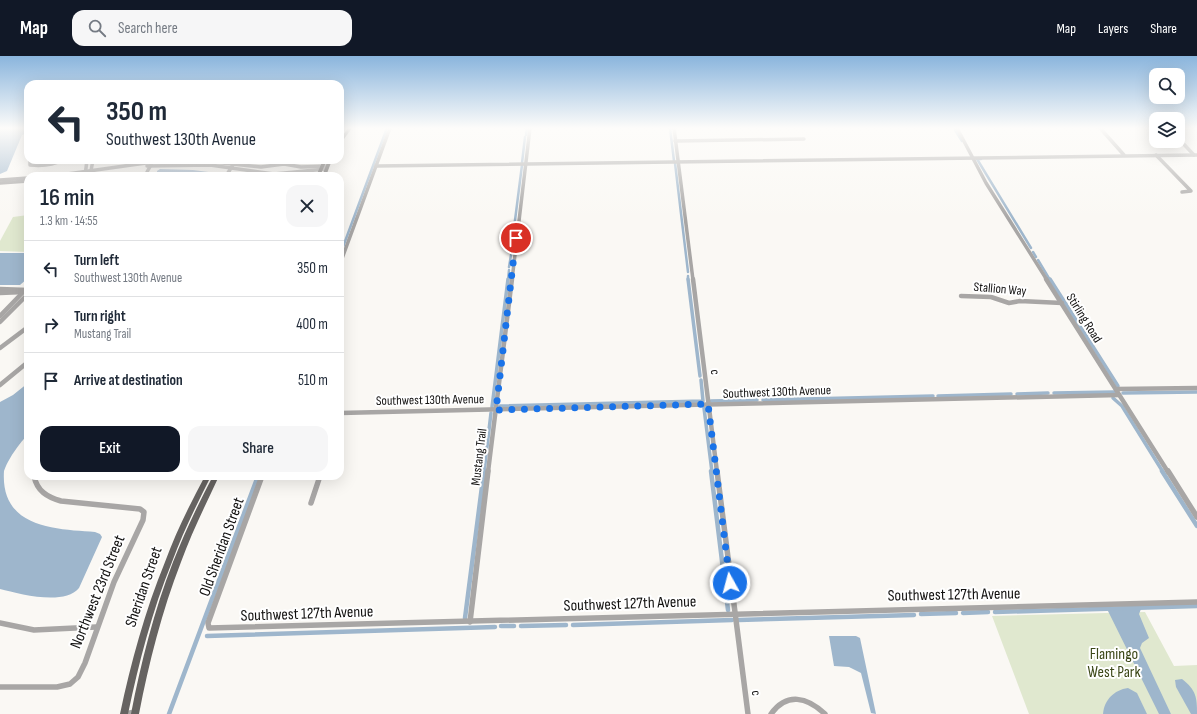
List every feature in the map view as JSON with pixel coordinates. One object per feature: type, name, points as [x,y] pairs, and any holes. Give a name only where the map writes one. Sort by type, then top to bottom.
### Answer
[{"type":"main road","points":[[324,164],[324,172]]},
{"type":"main road","points":[[321,172],[327,164]]},
{"type":"main road","name":"Sheridan Street","points":[[125,714],[136,659],[152,605],[178,536],[206,480]]},
{"type":"main road","name":"Sheridan Street","points":[[135,713],[145,662],[160,607],[186,538],[214,480]]},
{"type":"street","points":[[344,253],[379,159]]},
{"type":"street","name":"Mustang Trail","points":[[470,622],[526,159]]},
{"type":"street","name":"c","points":[[678,159],[734,614],[748,714]]},
{"type":"street","points":[[376,166],[611,161],[678,162],[922,159]]},
{"type":"street","name":"Stirling Road","points":[[974,159],[987,184],[1197,517]]},
{"type":"street","points":[[1160,159],[1191,191],[1182,192]]},
{"type":"street","points":[[30,164],[54,164]]},
{"type":"street","points":[[97,172],[142,164]]},
{"type":"street","points":[[184,164],[261,172],[263,169],[261,167]]},
{"type":"street","points":[[228,172],[233,164],[261,167],[284,164],[324,168]]},
{"type":"street","points":[[294,172],[299,166]]},
{"type":"street","points":[[294,172],[324,168]]},
{"type":"street","points":[[0,180],[24,178]]},
{"type":"street","points":[[0,183],[24,181]]},
{"type":"street","points":[[0,289],[24,291]]},
{"type":"street","points":[[0,293],[24,291]]},
{"type":"street","points":[[0,316],[24,294]]},
{"type":"street","points":[[0,322],[24,294]]},
{"type":"street","name":"Stallion Way","points":[[961,296],[991,297],[1009,303],[1020,301],[1036,303],[1062,303]]},
{"type":"street","points":[[0,348],[24,330]]},
{"type":"street","points":[[0,385],[24,365]]},
{"type":"street","points":[[1116,389],[1197,388]]},
{"type":"street","name":"Southwest 130th Avenue","points":[[344,413],[1120,395]]},
{"type":"street","name":"Northwest 23rd Street","points":[[0,687],[69,685],[75,681],[81,673],[96,627],[120,566],[143,520],[144,512],[140,509],[61,501],[49,498],[41,492],[35,480]]},
{"type":"street","name":"Old Sheridan Street","points":[[209,628],[208,623],[261,480]]},
{"type":"street","points":[[311,503],[319,480]]},
{"type":"street","name":"Southwest 127th Avenue","points":[[209,628],[1197,602]]},
{"type":"street","points":[[0,623],[34,630],[96,627]]},
{"type":"street","points":[[771,714],[781,702],[798,698],[817,705],[825,714]]},
{"type":"street","points":[[125,714],[135,713]]},
{"type":"green space","points":[[24,216],[24,252],[0,251],[0,241],[13,217]]},
{"type":"green space","name":"Flamingo West Park","points":[[1145,612],[1174,666],[1197,665],[1197,714],[1029,714],[992,616]]},
{"type":"water","points":[[0,159],[12,159],[7,171],[0,174]]},
{"type":"water","points":[[160,169],[208,172],[157,172]]},
{"type":"water","points":[[0,253],[24,253],[24,282],[20,285],[0,285]]},
{"type":"water","points":[[24,386],[24,439],[10,458],[4,471],[5,490],[11,505],[22,515],[34,522],[65,530],[95,532],[100,534],[102,537],[79,588],[72,593],[63,596],[53,598],[30,596],[0,589],[0,402],[13,395]]},
{"type":"water","points":[[1107,609],[1141,609],[1139,614],[1149,638],[1142,643],[1140,648],[1171,714],[1159,714]]},
{"type":"water","points":[[829,636],[856,636],[860,638],[876,714],[871,713],[861,673],[849,667],[834,666]]},
{"type":"water","points":[[1182,679],[1195,694],[1197,714],[1191,714],[1176,687],[1175,680]]},
{"type":"water","points":[[1128,688],[1137,693],[1147,714],[1103,714],[1105,704],[1111,696],[1118,691]]},
{"type":"waterway","points":[[344,244],[376,159]]},
{"type":"waterway","points":[[522,159],[522,163]]},
{"type":"waterway","points":[[981,159],[977,159],[1031,248]]},
{"type":"waterway","points":[[675,163],[688,272]]},
{"type":"waterway","points":[[511,252],[522,165]]},
{"type":"waterway","points":[[1033,252],[1036,257]]},
{"type":"waterway","points":[[509,267],[511,255]]},
{"type":"waterway","points":[[1038,260],[1050,280]]},
{"type":"waterway","points":[[508,280],[509,270]]},
{"type":"waterway","points":[[492,407],[508,279]]},
{"type":"waterway","points":[[688,279],[700,376]]},
{"type":"waterway","points":[[1050,279],[1118,386]]},
{"type":"waterway","points":[[500,406],[703,401],[701,380]]},
{"type":"waterway","points":[[1054,393],[1114,392]]},
{"type":"waterway","points":[[1123,393],[1197,392]]},
{"type":"waterway","points":[[1017,394],[1048,393]]},
{"type":"waterway","points":[[938,396],[1011,394]]},
{"type":"waterway","points":[[763,400],[933,396]]},
{"type":"waterway","points":[[1113,398],[1122,406],[1163,472]]},
{"type":"waterway","points":[[711,401],[757,400]]},
{"type":"waterway","points":[[704,408],[712,472]]},
{"type":"waterway","points":[[484,472],[491,413]]},
{"type":"waterway","points":[[465,618],[484,471]]},
{"type":"waterway","points":[[711,471],[728,610]]},
{"type":"waterway","points":[[1162,471],[1197,526]]},
{"type":"waterway","points":[[169,714],[257,480]]},
{"type":"waterway","points":[[995,612],[1197,606]]},
{"type":"waterway","points":[[963,613],[988,612]]},
{"type":"waterway","points":[[921,614],[956,613]]},
{"type":"waterway","points":[[739,620],[914,615]]},
{"type":"waterway","points":[[573,625],[732,620]]},
{"type":"waterway","points":[[521,626],[566,625]]},
{"type":"waterway","points":[[501,626],[514,626]]},
{"type":"waterway","points":[[207,636],[495,627]]},
{"type":"route","points":[[516,238],[496,410],[708,404],[730,583]]}]
